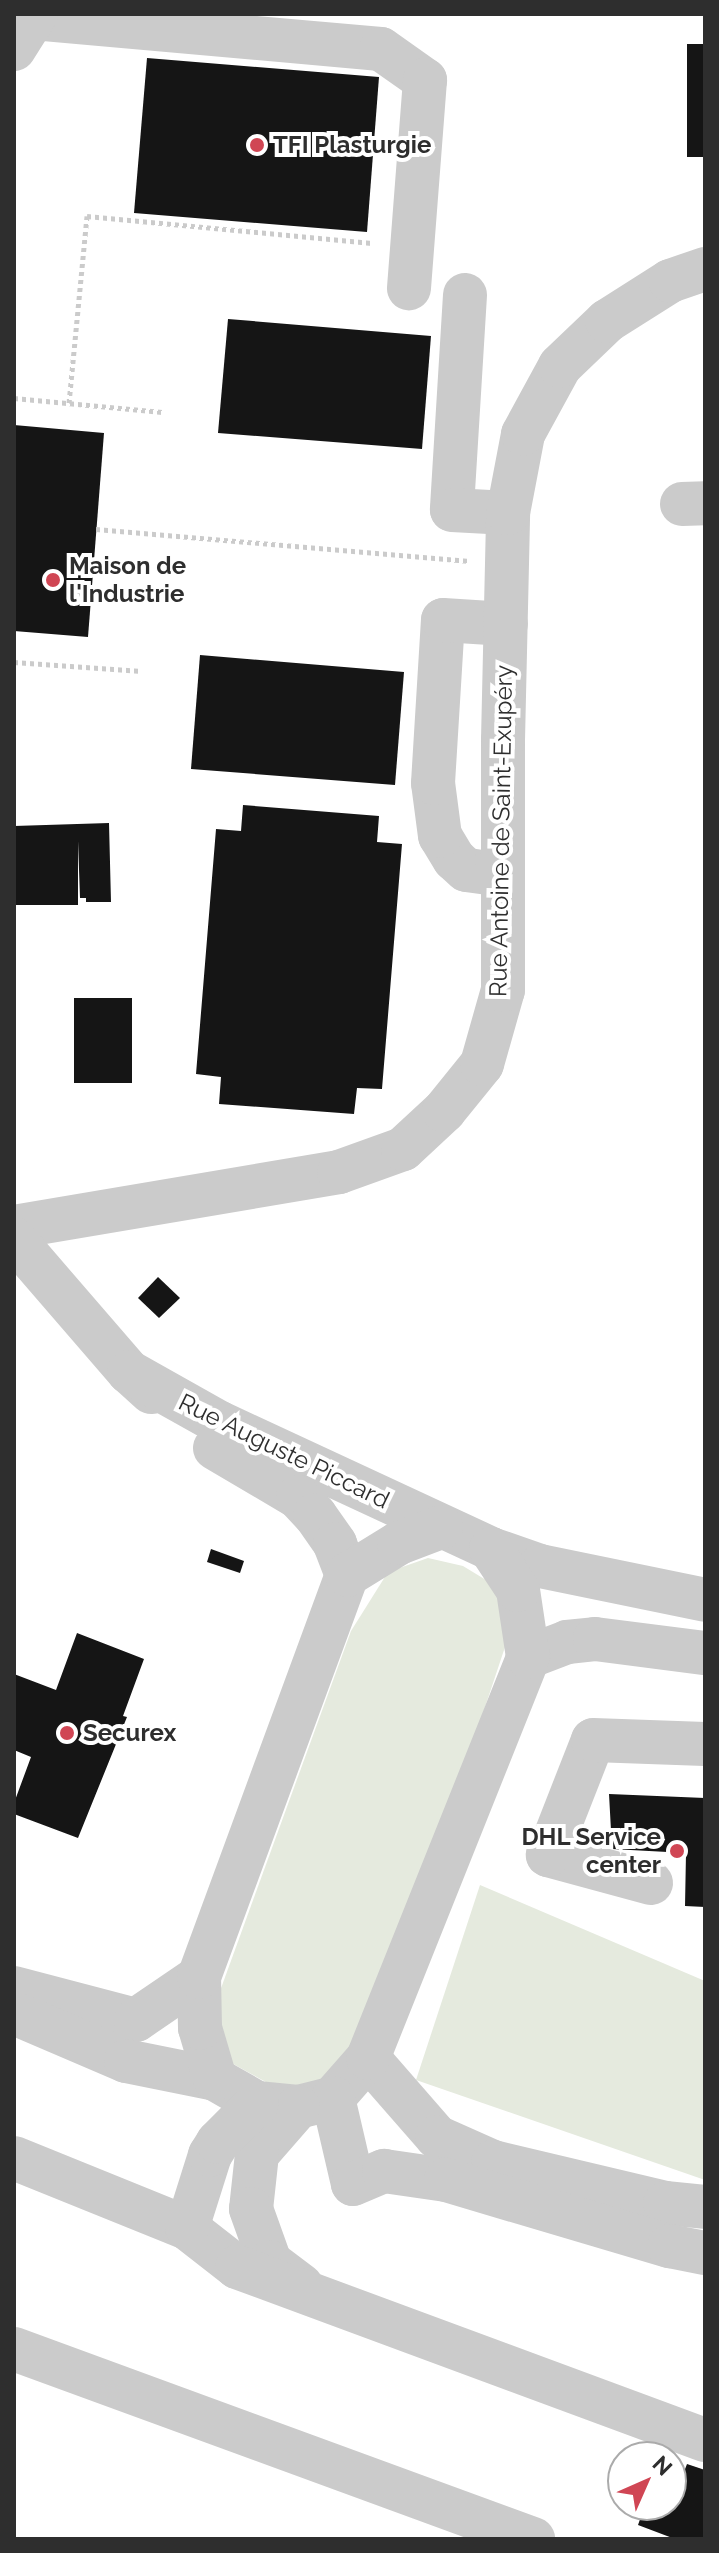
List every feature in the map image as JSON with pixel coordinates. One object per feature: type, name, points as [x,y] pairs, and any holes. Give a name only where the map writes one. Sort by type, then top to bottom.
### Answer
[{"type":"street","points":[[23,32],[381,49],[425,80],[411,268]]},
{"type":"street","name":"Rue Antoine de Saint-Exupéry","points":[[14,1227],[339,1172],[403,1149],[444,1111],[482,1064],[503,990],[508,513],[523,434],[560,366],[607,321],[670,281],[705,269]]},
{"type":"street","points":[[465,295],[452,510],[508,513]]},
{"type":"street","points":[[503,875],[466,870],[454,859],[440,836],[433,783],[443,620],[506,624]]},
{"type":"street","name":"Rue Auguste Piccard","points":[[14,1239],[129,1372],[213,1446],[298,1497],[335,1544],[347,1575]]},
{"type":"street","name":"Rue Auguste Piccard","points":[[129,1372],[220,1423],[491,1549],[540,1566],[705,1600]]},
{"type":"street","points":[[215,2079],[200,2028],[199,1977],[347,1575],[399,1543],[441,1527]]},
{"type":"street","points":[[187,2228],[210,2155],[218,2142],[296,2103],[368,2058],[528,1657],[518,1590],[491,1549]]},
{"type":"street","points":[[528,1657],[567,1642],[595,1639],[705,1653]]},
{"type":"street","points":[[651,1883],[548,1855],[593,1740],[705,1744]]},
{"type":"street","points":[[14,1988],[136,2020],[199,1977]]},
{"type":"street","points":[[14,2013],[126,2061],[215,2079],[296,2103],[353,2184],[384,2171],[446,2180],[687,2249]]},
{"type":"street","points":[[368,2058],[437,2137],[493,2162],[665,2203],[705,2207]]},
{"type":"street","points":[[296,2103],[257,2154],[251,2209],[270,2262],[323,2300]]},
{"type":"street","points":[[14,2158],[187,2228],[237,2267],[705,2440]]},
{"type":"street","points":[[14,2349],[533,2539]]},
{"type":"path","points":[[69,403],[87,216],[411,268]]},
{"type":"path","points":[[14,398],[162,412]]},
{"type":"path","points":[[96,529],[507,565]]},
{"type":"path","points":[[14,662],[142,671]]},
{"type":"shaded area","points":[[428,1558],[463,1566],[486,1580],[504,1606],[506,1644],[473,1743],[341,2079],[284,2092],[226,2060],[216,2002],[351,1631],[388,1572]]},
{"type":"shaded area","points":[[480,1885],[705,1981],[705,2180],[416,2080]]},
{"type":"building","points":[[687,44],[705,44],[705,157],[687,157]]},
{"type":"building","name":"TFI Plasturgie","points":[[147,58],[379,77],[367,232],[134,213]]},
{"type":"building","points":[[228,319],[431,336],[422,449],[218,433]]},
{"type":"building","name":"Maison de l'Industrie","points":[[14,425],[104,433],[88,637],[14,631]]},
{"type":"building","points":[[200,655],[404,672],[395,785],[191,769]]},
{"type":"building","points":[[243,805],[379,816],[377,842],[402,844],[382,1089],[357,1088],[354,1114],[219,1104],[221,1077],[196,1074],[216,829],[241,831]]},
{"type":"building","points":[[109,823],[111,902],[86,902],[86,898],[80,898],[78,841],[78,905],[14,905],[14,826]]},
{"type":"building","points":[[74,998],[132,998],[132,1083],[74,1083]]},
{"type":"building","points":[[158,1277],[180,1298],[159,1318],[138,1298]]},
{"type":"building","points":[[211,1549],[244,1561],[240,1573],[207,1562]]},
{"type":"building","name":"Securex","points":[[77,1633],[144,1659],[123,1716],[127,1717],[78,1838],[14,1814],[14,1803],[31,1757],[14,1750],[14,1674],[56,1690]]},
{"type":"building","name":"DHL Service center","points":[[609,1794],[705,1798],[705,1907],[685,1906],[686,1853],[612,1849]]},
{"type":"building","points":[[687,2464],[705,2470],[705,2539],[675,2539],[638,2525],[639,2521],[687,2521]]},
{"type":"place","name":"TFI Plasturgie","points":[[257,145]]},
{"type":"place","name":"Maison de l'Industrie","points":[[53,580]]},
{"type":"place","name":"Securex","points":[[67,1733]]},
{"type":"place","name":"DHL Service center","points":[[677,1851]]}]
